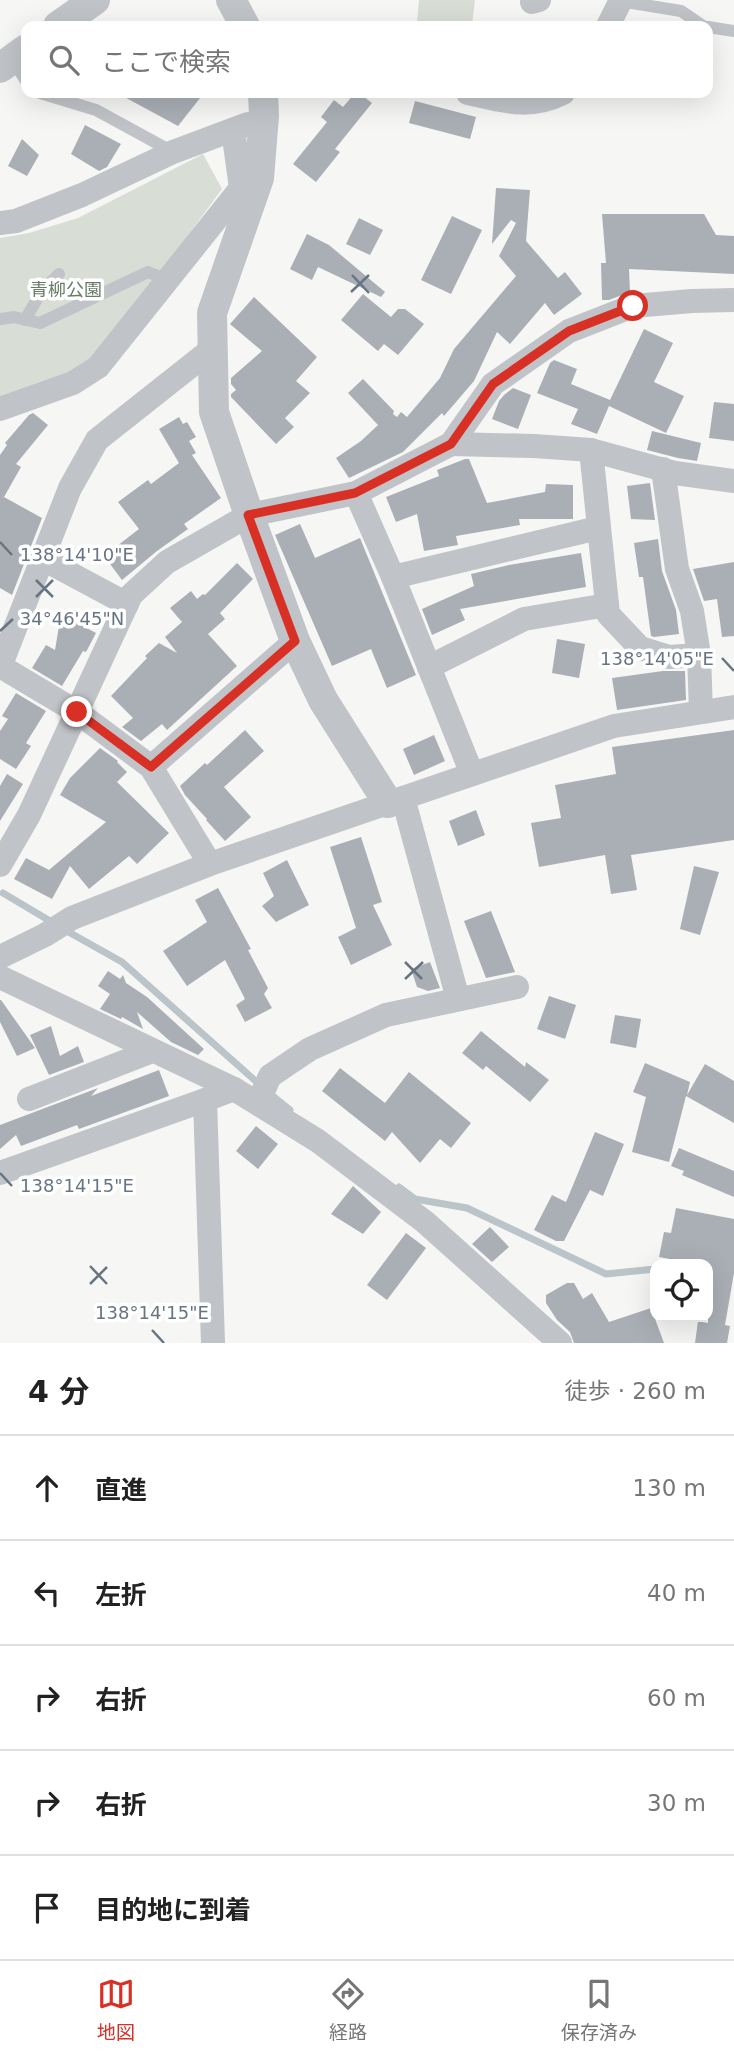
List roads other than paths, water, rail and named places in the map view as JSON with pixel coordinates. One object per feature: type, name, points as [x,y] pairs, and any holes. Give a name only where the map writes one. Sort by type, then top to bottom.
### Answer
[{"type":"street","points":[[65,21],[95,0]]},
{"type":"street","points":[[231,0],[242,21]]},
{"type":"street","points":[[610,21],[619,0]]},
{"type":"street","points":[[490,98],[517,104],[553,98]]},
{"type":"street","points":[[0,223],[16,221],[82,195],[173,152],[233,130],[263,105]]},
{"type":"street","points":[[263,105],[259,178],[212,313],[214,412],[248,515],[295,641],[323,700],[395,800],[458,999]]},
{"type":"street","points":[[0,409],[73,383],[98,367],[241,188],[233,130]]},
{"type":"street","points":[[0,865],[29,815],[131,595],[167,562],[248,515],[355,493],[451,444],[493,384],[569,331],[633,306],[734,300]]},
{"type":"street","points":[[211,864],[151,767],[77,712],[0,666],[70,488],[97,440],[212,349]]},
{"type":"street","points":[[451,444],[591,450],[675,473],[734,481]]},
{"type":"street","points":[[591,450],[608,614],[640,648],[669,657],[699,655]]},
{"type":"street","points":[[663,469],[677,569],[692,611],[699,655],[701,712]]},
{"type":"street","points":[[355,493],[393,577],[472,774]]},
{"type":"street","points":[[393,577],[598,528]]},
{"type":"street","points":[[43,559],[127,604]]},
{"type":"street","points":[[429,667],[524,619],[607,605]]},
{"type":"street","points":[[151,767],[295,641]]},
{"type":"street","points":[[0,957],[72,918],[211,864],[395,800],[614,726],[734,707]]},
{"type":"street","points":[[0,977],[234,1089],[318,1141],[425,1222],[560,1343]]},
{"type":"street","points":[[258,1102],[271,1076],[310,1049],[386,1015],[517,987]]},
{"type":"street","points":[[29,1098],[152,1051]]},
{"type":"street","points":[[0,1173],[234,1089]]},
{"type":"street","points":[[205,1100],[214,1343]]},
{"type":"lane","points":[[619,0],[681,11],[696,21]]},
{"type":"lane","points":[[713,28],[734,31]]},
{"type":"lane","points":[[56,98],[96,110],[173,152]]},
{"type":"lane","points":[[0,318],[14,317],[40,323],[148,272],[167,280]]},
{"type":"lane","points":[[26,320],[41,292],[59,274]]},
{"type":"waterway","points":[[3,893],[55,924]]},
{"type":"waterway","points":[[65,930],[122,962],[260,1085]]},
{"type":"waterway","points":[[269,1093],[290,1110]]},
{"type":"waterway","points":[[399,1187],[415,1199],[467,1208],[606,1274],[650,1270]]},
{"type":"park label","name":"青柳公園","points":[[66,290]]}]
